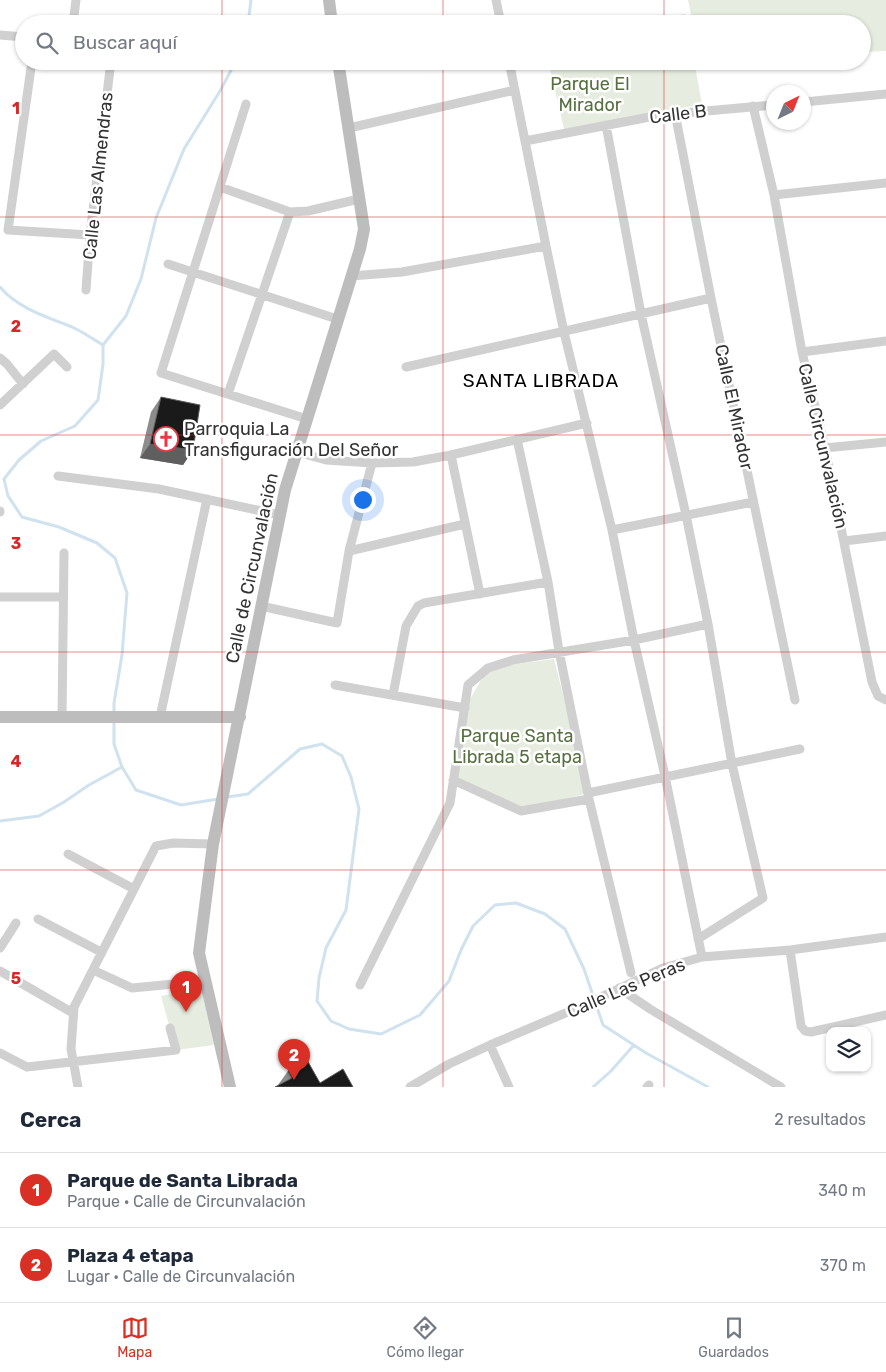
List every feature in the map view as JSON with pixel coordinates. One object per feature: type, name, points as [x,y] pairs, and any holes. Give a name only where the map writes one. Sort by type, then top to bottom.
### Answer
[{"type":"street","points":[[74,15],[76,0]]},
{"type":"street","points":[[329,0],[331,15]]},
{"type":"street","points":[[496,0],[499,15]]},
{"type":"street","points":[[0,35],[15,36]]},
{"type":"street","points":[[31,70],[8,230],[90,235]]},
{"type":"street","name":"Calle Las Almendras","points":[[86,290],[90,235],[110,70]]},
{"type":"street","name":"Calle de Circunvalación","points":[[230,1087],[199,954],[213,844],[284,490],[360,249],[364,229],[339,70]]},
{"type":"street","points":[[510,70],[564,332],[612,530],[702,957]]},
{"type":"street","points":[[349,128],[515,90]]},
{"type":"street","points":[[811,101],[886,94]]},
{"type":"street","points":[[246,104],[161,372],[307,419]]},
{"type":"street","name":"Calle B","points":[[525,141],[675,113],[766,105]]},
{"type":"street","name":"Calle Circunvalación","points":[[753,106],[774,195],[802,352],[825,448],[872,682],[882,698]]},
{"type":"street","name":"Calle El Mirador","points":[[675,113],[711,298],[795,700]]},
{"type":"street","points":[[606,125],[641,314],[686,515],[708,624],[732,764],[763,898],[698,939]]},
{"type":"street","points":[[774,195],[886,183]]},
{"type":"street","points":[[220,187],[290,212],[308,211],[360,199]]},
{"type":"street","points":[[228,394],[290,212]]},
{"type":"street","points":[[350,276],[402,272],[546,246]]},
{"type":"street","points":[[168,264],[337,319]]},
{"type":"street","points":[[406,367],[711,298]]},
{"type":"street","points":[[802,352],[886,341]]},
{"type":"street","points":[[0,406],[54,354],[67,367]]},
{"type":"street","points":[[0,358],[23,384]]},
{"type":"street","points":[[296,452],[326,460],[372,463],[413,462],[587,423]]},
{"type":"street","points":[[517,439],[548,582],[559,652],[589,796],[630,973]]},
{"type":"street","points":[[825,448],[886,442]]},
{"type":"street","points":[[451,455],[480,594]]},
{"type":"street","points":[[261,606],[337,623],[349,551],[372,463]]},
{"type":"street","points":[[58,476],[159,489],[280,515]]},
{"type":"street","points":[[160,717],[207,499]]},
{"type":"street","points":[[612,530],[753,502]]},
{"type":"street","points":[[349,551],[465,524]]},
{"type":"street","points":[[844,541],[886,536]]},
{"type":"street","points":[[62,718],[64,553]]},
{"type":"street","points":[[392,695],[406,626],[418,606],[548,582]]},
{"type":"street","points":[[0,597],[63,597]]},
{"type":"street","points":[[360,985],[450,803],[468,685],[488,668],[514,660],[634,640],[708,624]]},
{"type":"street","points":[[335,685],[464,708]]},
{"type":"street","points":[[0,717],[240,717]]},
{"type":"street","points":[[453,780],[521,811],[665,776],[800,749]]},
{"type":"street","points":[[78,1087],[71,1049],[74,1007],[156,846],[173,843],[213,844]]},
{"type":"street","points":[[68,854],[134,889]]},
{"type":"street","points":[[38,919],[102,952]]},
{"type":"street","points":[[0,948],[16,924]]},
{"type":"street","name":"Calle Las Peras","points":[[410,1087],[449,1064],[663,968],[702,957],[790,950],[886,937]]},
{"type":"street","points":[[790,950],[801,1026],[805,1031],[811,1032],[886,1015]]},
{"type":"street","points":[[92,970],[132,988],[205,981]]},
{"type":"street","points":[[0,971],[73,1013]]},
{"type":"street","points":[[616,990],[780,1087]]},
{"type":"street","points":[[0,1053],[27,1067],[176,1050],[170,1028]]},
{"type":"street","points":[[490,1045],[508,1087]]},
{"type":"green space","points":[[688,0],[886,0],[886,51],[871,52],[871,15],[691,15]]},
{"type":"green space","name":"Parque El Mirador","points":[[550,70],[696,70],[702,104],[565,133]]},
{"type":"green space","name":"Parque Santa Librada 5 etapa","points":[[554,659],[588,793],[521,811],[453,780],[465,708],[488,668]]},
{"type":"green space","points":[[201,989],[214,1045],[176,1050],[161,996]]},
{"type":"building","points":[[161,397],[200,405],[193,450],[150,444]]},
{"type":"building","points":[[307,1060],[320,1083],[343,1069],[353,1087],[275,1087],[292,1078],[288,1071]]},
{"type":"waterway","points":[[249,15],[251,0]]},
{"type":"waterway","points":[[114,713],[122,655],[127,593],[115,558],[97,543],[59,527],[22,517],[8,496],[4,479],[19,460],[41,441],[75,426],[98,400],[103,364],[103,345],[126,316],[141,279],[156,218],[184,149],[231,70]]},
{"type":"waterway","points":[[0,287],[15,301],[76,329],[103,345]]},
{"type":"waterway","points":[[114,719],[114,744],[122,767],[136,790],[181,805],[218,799]]},
{"type":"waterway","points":[[227,797],[248,794],[300,749],[322,744],[342,756],[351,777],[359,809],[346,910],[326,948],[319,978],[317,1001],[331,1021],[349,1029],[381,1034],[420,1015],[449,981],[473,926],[495,905],[516,903],[545,914],[565,929],[584,969],[603,1025],[646,1053],[708,1087]]},
{"type":"waterway","points":[[0,821],[39,816],[122,767]]},
{"type":"waterway","points":[[593,1087],[611,1071],[634,1045]]},
{"type":"place","name":"Parroquia La Transfiguración Del Señor","points":[[166,439]]},
{"type":"place","name":"Parque de Santa Librada","points":[[186,1012]]},
{"type":"place","name":"Plaza 4 etapa","points":[[294,1080]]},
{"type":"district","name":"SANTA LIBRADA","points":[[541,380]]}]
